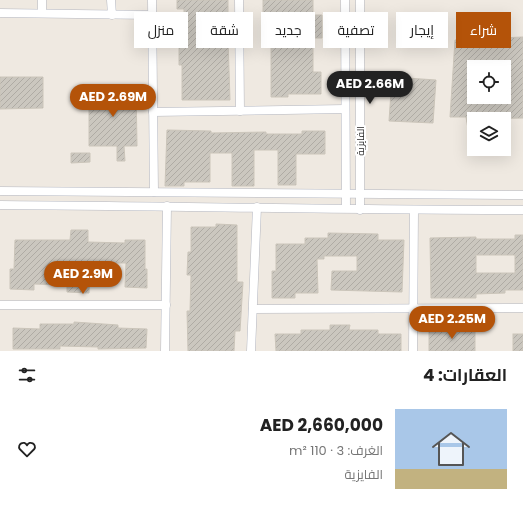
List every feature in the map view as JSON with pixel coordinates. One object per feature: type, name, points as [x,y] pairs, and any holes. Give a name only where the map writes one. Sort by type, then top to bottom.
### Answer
[{"type":"street","points":[[42,0],[42,13]]},
{"type":"street","points":[[111,0],[112,15]]},
{"type":"street","points":[[152,0],[152,12]]},
{"type":"street","points":[[239,0],[240,111]]},
{"type":"street","name":"الفايزية","points":[[345,0],[346,208]]},
{"type":"street","name":"الفايزية","points":[[360,0],[360,210]]},
{"type":"street","points":[[0,12],[134,15]]},
{"type":"street","points":[[152,48],[154,192]]},
{"type":"street","points":[[153,112],[345,109]]},
{"type":"street","points":[[0,192],[523,195]]},
{"type":"street","points":[[0,205],[346,208],[360,210],[523,210]]},
{"type":"street","points":[[165,351],[167,206]]},
{"type":"street","points":[[251,351],[257,207]]},
{"type":"street","points":[[413,351],[414,210]]},
{"type":"street","points":[[0,305],[166,305]]},
{"type":"street","points":[[253,309],[523,308]]},
{"type":"building","points":[[177,0],[228,0],[228,12],[196,12],[196,48],[228,48],[230,100],[182,100],[182,65],[179,65],[179,48],[188,48],[188,12],[184,12],[184,9],[177,9]]},
{"type":"building","points":[[263,0],[313,0],[313,12],[263,12]]},
{"type":"building","points":[[315,15],[322,15],[322,38],[315,38]]},
{"type":"building","points":[[523,37],[523,118],[511,118],[511,112],[467,112],[467,123],[466,117],[450,117],[455,40],[456,48],[511,48],[511,38]]},
{"type":"building","points":[[271,48],[313,48],[313,72],[321,72],[321,94],[288,94],[288,97],[271,97]]},
{"type":"building","points":[[0,77],[43,77],[43,108],[0,109]]},
{"type":"building","points":[[392,77],[436,80],[433,123],[389,121]]},
{"type":"building","points":[[136,86],[137,146],[124,146],[125,161],[117,161],[117,146],[89,146],[89,87]]},
{"type":"building","points":[[167,130],[211,131],[211,133],[266,132],[266,134],[302,134],[302,131],[325,131],[325,154],[296,154],[296,185],[278,185],[278,150],[254,150],[254,186],[232,186],[232,153],[210,153],[210,182],[184,182],[184,186],[165,186]]},
{"type":"building","points":[[71,153],[90,153],[90,162],[71,163]]},
{"type":"building","points":[[216,224],[237,225],[237,282],[243,282],[240,331],[235,331],[234,351],[188,351],[187,311],[190,311],[191,275],[187,275],[188,252],[191,252],[191,227],[216,227]]},
{"type":"building","points":[[71,230],[88,230],[88,242],[125,243],[125,240],[145,240],[145,269],[147,269],[147,288],[125,287],[126,263],[90,263],[89,293],[67,292],[67,285],[34,284],[34,290],[10,289],[10,269],[14,269],[15,240],[70,240]]},
{"type":"building","points":[[328,233],[378,234],[378,240],[404,240],[402,292],[331,290],[332,271],[357,271],[357,256],[324,256],[324,259],[317,259],[318,293],[295,293],[295,298],[272,298],[272,271],[276,271],[276,244],[305,244],[305,238],[328,238]]},
{"type":"building","points":[[515,235],[523,235],[523,290],[505,290],[505,293],[476,294],[476,298],[431,298],[430,238],[476,237],[476,239],[515,239]],"holes":[[[476,255],[515,255],[515,273],[476,273]]]},
{"type":"building","points":[[74,322],[118,325],[118,328],[147,329],[146,348],[98,349],[98,347],[60,346],[60,349],[13,349],[13,328],[40,329],[40,324],[74,324]]},
{"type":"building","points":[[330,325],[350,325],[349,330],[378,330],[378,334],[401,334],[401,351],[276,351],[275,334],[301,334],[301,330],[330,330]]},
{"type":"building","points":[[429,328],[475,329],[475,351],[429,351]]},
{"type":"building","points":[[513,334],[523,334],[523,351],[513,351]]}]
